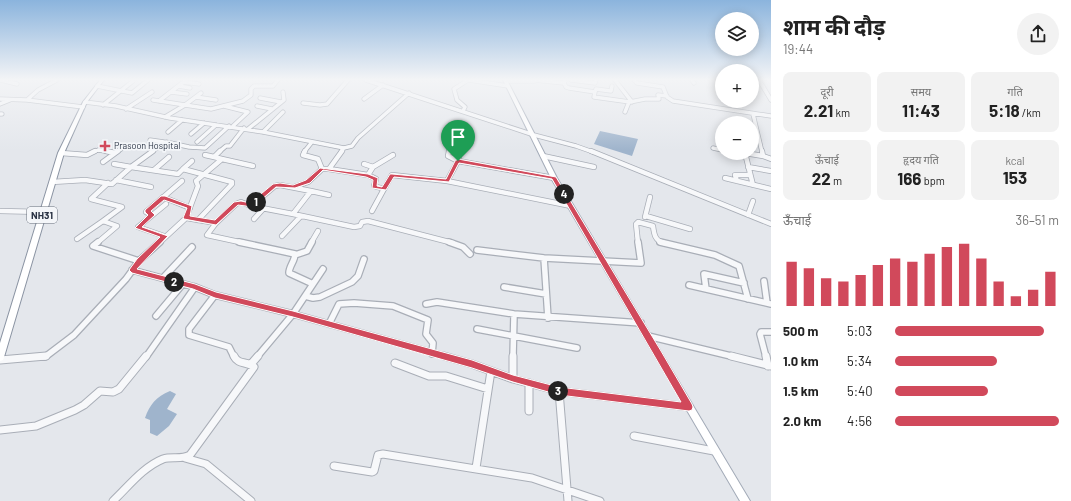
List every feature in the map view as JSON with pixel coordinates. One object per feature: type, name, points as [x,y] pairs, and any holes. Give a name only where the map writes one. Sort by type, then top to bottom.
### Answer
[{"type":"highway","name":"NH31","points":[[0,359],[52,182],[62,153],[84,104]]},
{"type":"main road","points":[[517,103],[554,178],[572,206],[714,451],[745,501]]},
{"type":"street","points":[[75,103],[103,105],[182,120],[231,126],[344,148],[349,148],[352,146],[356,138],[368,130],[395,103]]},
{"type":"street","points":[[126,109],[135,103]]},
{"type":"street","points":[[174,103],[210,109],[230,103]]},
{"type":"street","points":[[214,157],[226,146],[230,146],[246,129],[279,103]]},
{"type":"street","points":[[306,103],[320,105],[328,103]]},
{"type":"street","points":[[440,103],[534,135],[576,146],[604,156],[771,224]]},
{"type":"street","points":[[460,103],[465,107],[463,111]]},
{"type":"street","points":[[625,112],[629,103]]},
{"type":"street","points":[[692,103],[771,116]]},
{"type":"street","points":[[165,117],[185,105]]},
{"type":"street","points":[[150,140],[189,147],[205,148],[248,112],[223,105]]},
{"type":"street","points":[[257,106],[272,109]]},
{"type":"street","points":[[263,132],[283,112]]},
{"type":"street","points":[[753,114],[763,156]]},
{"type":"street","points":[[168,132],[182,120]]},
{"type":"street","points":[[190,134],[204,123]]},
{"type":"street","points":[[197,142],[216,125]]},
{"type":"street","points":[[52,182],[85,180],[112,184],[131,167],[164,142]]},
{"type":"street","points":[[312,142],[303,155],[318,159],[322,169]]},
{"type":"street","points":[[448,181],[458,161],[462,145]]},
{"type":"street","points":[[450,146],[448,156],[458,161],[554,178]]},
{"type":"street","points":[[329,169],[344,148]]},
{"type":"street","points":[[103,162],[121,149]]},
{"type":"street","points":[[62,153],[87,155],[98,150],[115,154]]},
{"type":"street","points":[[205,155],[254,166]]},
{"type":"street","points":[[368,175],[373,167],[376,167],[393,155]]},
{"type":"street","points":[[759,155],[771,159]]},
{"type":"street","points":[[544,156],[594,167]]},
{"type":"street","points":[[154,170],[169,157]]},
{"type":"street","points":[[0,359],[45,357],[51,354],[74,335],[126,279],[139,261],[164,236],[186,218],[198,186],[196,181],[222,159]]},
{"type":"street","points":[[746,160],[753,185]]},
{"type":"street","points":[[114,164],[178,174],[192,161]]},
{"type":"street","points":[[364,164],[373,167]]},
{"type":"street","points":[[748,167],[771,171]]},
{"type":"street","points":[[183,169],[232,182],[198,220]]},
{"type":"street","points":[[294,187],[308,182],[322,169],[329,169],[368,175],[376,179],[374,186],[384,189]]},
{"type":"street","points":[[737,181],[735,175],[737,174],[750,175]]},
{"type":"street","points":[[372,211],[392,175],[448,181],[572,206]]},
{"type":"street","points":[[725,178],[771,189]]},
{"type":"street","points":[[116,180],[151,187]]},
{"type":"street","points":[[152,215],[146,212],[182,181]]},
{"type":"street","points":[[78,239],[122,207],[91,199],[108,183]]},
{"type":"street","points":[[251,206],[275,186],[280,185],[328,195]]},
{"type":"street","points":[[293,214],[311,191]]},
{"type":"street","points":[[163,197],[190,208]]},
{"type":"street","points":[[644,223],[650,197]]},
{"type":"street","points":[[748,215],[753,201]]},
{"type":"street","points":[[295,256],[292,253],[207,235],[216,223],[236,204],[241,202],[251,206],[358,228],[362,222],[368,221],[453,243],[463,247],[470,254]]},
{"type":"street","points":[[164,236],[138,228],[166,204]]},
{"type":"street","points":[[254,219],[263,208]]},
{"type":"street","points":[[0,212],[43,212]]},
{"type":"street","points":[[282,236],[301,216]]},
{"type":"street","points":[[646,216],[690,229]]},
{"type":"street","points":[[186,218],[216,223]]},
{"type":"street","points":[[103,221],[117,226],[93,246],[139,261]]},
{"type":"street","points":[[477,250],[544,258],[641,262],[636,224],[638,222],[644,223],[653,226],[654,236],[660,242],[715,255],[723,260],[737,264],[740,267],[748,299]]},
{"type":"street","points":[[313,284],[289,273],[295,256],[307,251],[318,231]]},
{"type":"street","points":[[163,278],[192,247]]},
{"type":"street","points":[[544,258],[548,318]]},
{"type":"street","points":[[305,296],[313,298],[320,297],[352,282],[358,276],[364,259]]},
{"type":"street","points":[[251,364],[293,314],[324,269]]},
{"type":"street","points":[[132,270],[163,278],[182,285],[195,287],[215,295],[293,314],[472,364],[513,379],[559,391],[689,407]]},
{"type":"street","points":[[706,289],[704,274],[744,283]]},
{"type":"street","points":[[689,285],[769,304],[764,281]]},
{"type":"street","points":[[156,316],[182,285]]},
{"type":"street","points":[[0,430],[36,426],[75,410],[84,405],[100,391],[113,392],[119,389],[145,358],[195,287]]},
{"type":"street","points":[[504,287],[546,294]]},
{"type":"street","points":[[185,458],[194,451],[253,370],[254,365],[237,362],[234,358],[234,352],[229,347],[189,335],[189,329],[215,295]]},
{"type":"street","points":[[426,304],[437,302],[548,318],[641,323]]},
{"type":"street","points":[[329,324],[339,304],[354,303],[400,308],[428,320],[426,334],[433,343],[432,354]]},
{"type":"street","points":[[513,379],[514,314]]},
{"type":"street","points":[[477,329],[577,348]]},
{"type":"street","points":[[770,366],[760,334],[764,331],[771,332]]},
{"type":"street","points":[[648,336],[770,366]]},
{"type":"street","points":[[395,364],[429,376],[446,376],[488,389]]},
{"type":"street","points":[[476,468],[491,371]]},
{"type":"street","points":[[529,383],[529,411]]},
{"type":"street","points":[[559,391],[568,501]]},
{"type":"street","points":[[634,436],[714,451]]},
{"type":"street","points":[[334,466],[369,473],[374,471],[378,455],[382,454],[532,478],[600,501]]},
{"type":"street","points":[[113,501],[154,464],[168,458],[185,458],[206,464],[251,501]]},
{"type":"water","points":[[600,131],[638,139],[632,156],[594,144]]},
{"type":"water","points":[[170,391],[176,394],[167,409],[177,414],[169,426],[157,436],[150,433],[150,420],[145,418],[154,402]]},
{"type":"place","name":"Prasoon Hospital","points":[[105,146]]},
{"type":"route","points":[[458,161],[554,178],[576,212],[603,261],[659,353],[689,407],[559,391],[513,379],[472,364],[293,314],[215,295],[195,287],[182,285],[163,278],[132,270],[164,236],[138,228],[138,226],[152,215],[146,212],[163,197],[190,208],[186,218],[216,223],[236,204],[241,202],[251,206],[275,186],[280,185],[294,187],[308,182],[322,169],[368,175],[368,177],[376,179],[374,186],[384,189],[392,175],[448,181],[458,161]]}]
